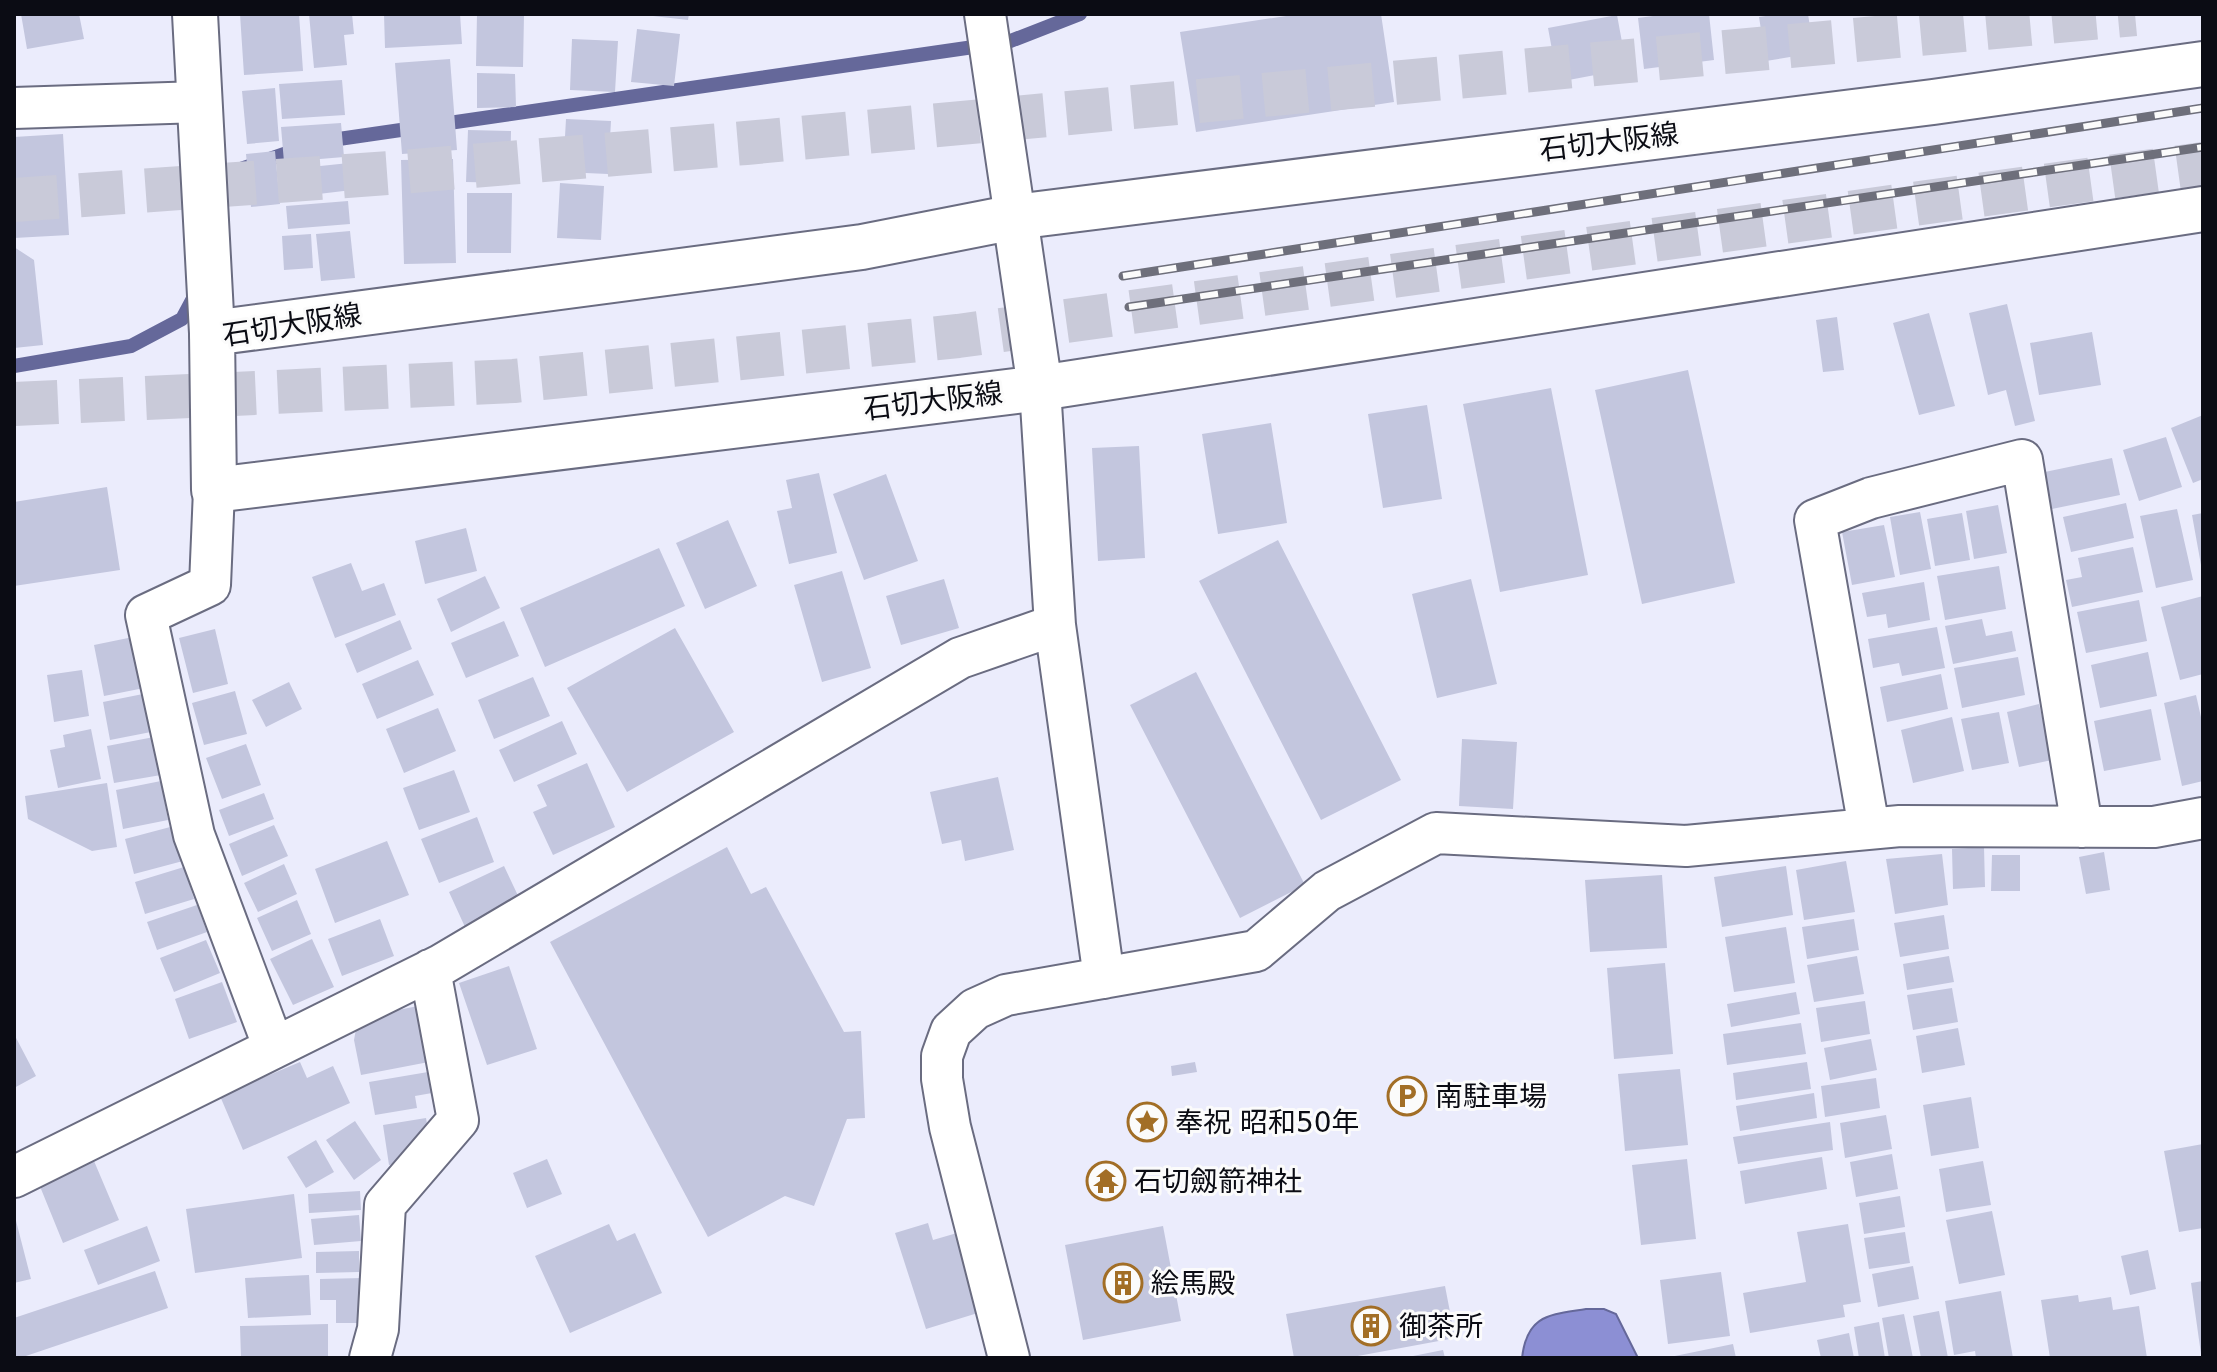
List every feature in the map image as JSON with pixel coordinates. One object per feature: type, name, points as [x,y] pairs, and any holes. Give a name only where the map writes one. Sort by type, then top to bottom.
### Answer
[{"type":"main road","points":[[195,14],[212,333]]},
{"type":"main road","name":"石切大阪線","points":[[2203,64],[1933,102],[1015,217],[862,247],[212,333],[214,490],[1040,388],[2203,209]]},
{"type":"main road","name":"石切大阪線","points":[[1015,217],[1040,388]]},
{"type":"street","points":[[985,14],[1015,217]]},
{"type":"street","points":[[14,108],[200,102]]},
{"type":"street","points":[[1040,388],[1055,625],[1104,978]]},
{"type":"street","points":[[1869,828],[1815,520],[1871,498],[2022,460],[2082,827]]},
{"type":"street","points":[[214,490],[210,585],[146,615],[194,835],[274,1048]]},
{"type":"street","points":[[14,1177],[430,970],[960,658],[1055,625]]},
{"type":"street","points":[[1009,1358],[950,1127],[942,1079],[942,1056],[951,1031],[975,1009],[1006,995],[1256,951],[1327,891],[1436,833],[1686,846],[1900,826],[2154,827],[2203,818]]},
{"type":"street","points":[[370,1358],[378,1329],[385,1205],[458,1120],[430,970]]},
{"type":"water","points":[[1586,1309],[1604,1309],[1616,1314],[1638,1358],[1522,1358],[1529,1333],[1542,1319]]},
{"type":"building","points":[[21,14],[79,14],[84,39],[27,49]]},
{"type":"building","points":[[240,14],[299,14],[303,71],[244,75]]},
{"type":"building","points":[[309,14],[352,14],[354,34],[344,35],[347,65],[314,68]]},
{"type":"building","points":[[384,14],[460,14],[462,44],[385,48]]},
{"type":"building","points":[[477,14],[524,15],[523,67],[476,66]]},
{"type":"building","points":[[653,14],[689,14],[688,20]]},
{"type":"building","points":[[1299,14],[1381,14],[1394,102],[1196,132],[1180,32]]},
{"type":"building","points":[[1709,14],[1714,60],[1644,69],[1638,18]]},
{"type":"building","points":[[1808,14],[1814,53],[1766,61],[1759,17]]},
{"type":"building","points":[[1617,15],[1627,69],[1558,82],[1548,28]]},
{"type":"building","points":[[637,29],[680,34],[674,86],[631,82]]},
{"type":"building","points":[[572,39],[618,41],[615,92],[570,90]]},
{"type":"building","points":[[450,59],[457,150],[402,154],[395,63]]},
{"type":"building","points":[[477,73],[515,74],[516,107],[477,108]]},
{"type":"building","points":[[342,80],[345,115],[282,119],[279,84]]},
{"type":"building","points":[[275,88],[279,141],[247,144],[242,91]]},
{"type":"building","points":[[566,119],[611,121],[608,174],[563,172]]},
{"type":"building","points":[[341,123],[344,157],[284,162],[281,127]]},
{"type":"building","points":[[468,130],[511,131],[510,183],[466,182]]},
{"type":"building","points":[[63,134],[69,235],[14,238],[14,137]]},
{"type":"building","points":[[275,151],[280,204],[251,207],[246,154]]},
{"type":"building","points":[[453,159],[456,263],[404,264],[401,160]]},
{"type":"building","points":[[349,163],[352,190],[285,198],[282,170]]},
{"type":"building","points":[[560,183],[604,186],[601,240],[557,238]]},
{"type":"building","points":[[467,193],[512,193],[511,253],[467,253]]},
{"type":"building","points":[[348,201],[350,224],[288,229],[286,206]]},
{"type":"building","points":[[350,231],[355,278],[321,281],[316,234]]},
{"type":"building","points":[[311,234],[313,268],[284,270],[282,236]]},
{"type":"building","points":[[14,247],[34,260],[43,345],[14,348]]},
{"type":"building","points":[[2007,304],[2035,421],[2015,426],[2006,390],[1988,395],[1969,313]]},
{"type":"building","points":[[1929,313],[1955,406],[1919,415],[1893,323]]},
{"type":"building","points":[[1837,317],[1844,370],[1823,372],[1816,320]]},
{"type":"building","points":[[2092,332],[2101,385],[2039,395],[2030,343]]},
{"type":"building","points":[[1688,370],[1735,583],[1642,604],[1595,390]]},
{"type":"building","points":[[1551,388],[1588,575],[1500,592],[1463,404]]},
{"type":"building","points":[[1427,405],[1442,499],[1383,508],[1368,414]]},
{"type":"building","points":[[2203,415],[2203,479],[2193,483],[2171,428]]},
{"type":"building","points":[[1271,423],[1287,523],[1218,534],[1202,434]]},
{"type":"building","points":[[2166,437],[2182,487],[2139,501],[2123,450]]},
{"type":"building","points":[[1139,446],[1145,558],[1098,561],[1092,448]]},
{"type":"building","points":[[2112,458],[2120,495],[2047,510],[2040,473]]},
{"type":"building","points":[[819,473],[837,553],[789,564],[777,511],[792,508],[786,480]]},
{"type":"building","points":[[886,474],[918,561],[864,580],[833,494]]},
{"type":"building","points":[[107,487],[120,570],[14,586],[14,502]]},
{"type":"building","points":[[2126,503],[2134,538],[2071,552],[2063,517]]},
{"type":"building","points":[[1998,505],[2007,553],[1974,559],[1966,511]]},
{"type":"building","points":[[2177,509],[2193,580],[2156,588],[2140,516]]},
{"type":"building","points":[[1920,512],[1931,569],[1900,575],[1890,517]]},
{"type":"building","points":[[1962,513],[1970,560],[1935,566],[1927,519]]},
{"type":"building","points":[[2203,513],[2203,565],[2201,565],[2192,515]]},
{"type":"building","points":[[728,520],[757,586],[705,609],[676,543]]},
{"type":"building","points":[[1884,525],[1895,577],[1852,585],[1842,532]]},
{"type":"building","points":[[466,528],[477,571],[425,584],[415,541]]},
{"type":"building","points":[[1278,540],[1401,780],[1321,820],[1199,581]]},
{"type":"building","points":[[2133,547],[2143,592],[2072,607],[2066,580],[2082,577],[2078,558]]},
{"type":"building","points":[[659,548],[685,606],[545,667],[520,608]]},
{"type":"building","points":[[351,563],[362,591],[384,583],[396,615],[335,638],[312,577]]},
{"type":"building","points":[[1999,566],[2006,609],[1945,620],[1937,576]]},
{"type":"building","points":[[842,571],[871,668],[822,682],[794,585]]},
{"type":"building","points":[[485,576],[500,608],[451,632],[437,599]]},
{"type":"building","points":[[944,579],[959,628],[901,645],[886,596]]},
{"type":"building","points":[[1471,579],[1497,684],[1437,698],[1412,594]]},
{"type":"building","points":[[1924,582],[1930,620],[1888,628],[1886,614],[1867,617],[1862,593]]},
{"type":"building","points":[[2203,596],[2203,674],[2180,680],[2161,607]]},
{"type":"building","points":[[2139,600],[2147,641],[2086,653],[2077,612]]},
{"type":"building","points":[[1982,619],[1986,636],[2012,631],[2016,651],[1953,664],[1945,626]]},
{"type":"building","points":[[400,620],[412,649],[357,673],[345,644]]},
{"type":"building","points":[[504,621],[519,656],[466,678],[451,643]]},
{"type":"building","points":[[1937,627],[1945,668],[1902,676],[1899,663],[1873,668],[1868,639]]},
{"type":"building","points":[[675,628],[734,732],[627,792],[567,688]]},
{"type":"building","points":[[215,629],[228,684],[193,693],[179,638]]},
{"type":"building","points":[[133,637],[144,688],[104,696],[94,645]]},
{"type":"building","points":[[2148,652],[2157,696],[2100,708],[2091,665]]},
{"type":"building","points":[[2018,657],[2025,695],[1962,708],[1954,668]]},
{"type":"building","points":[[418,660],[434,695],[377,719],[362,684]]},
{"type":"building","points":[[82,670],[89,716],[54,722],[47,675]]},
{"type":"building","points":[[1196,672],[1305,885],[1240,918],[1130,705]]},
{"type":"building","points":[[1941,674],[1948,709],[1887,722],[1880,687]]},
{"type":"building","points":[[533,677],[550,716],[494,739],[478,700]]},
{"type":"building","points":[[289,682],[302,709],[266,727],[252,700]]},
{"type":"building","points":[[235,691],[247,734],[204,745],[192,703]]},
{"type":"building","points":[[143,694],[151,732],[110,740],[103,702]]},
{"type":"building","points":[[2196,695],[2203,726],[2203,781],[2182,786],[2164,703]]},
{"type":"building","points":[[2039,704],[2052,760],[2019,767],[2007,712]]},
{"type":"building","points":[[438,708],[456,751],[404,773],[386,729]]},
{"type":"building","points":[[2151,709],[2161,760],[2104,771],[2094,721]]},
{"type":"building","points":[[1999,712],[2009,763],[1972,770],[1961,719]]},
{"type":"building","points":[[1952,717],[1964,771],[1913,783],[1901,730]]},
{"type":"building","points":[[562,721],[577,754],[514,782],[499,750]]},
{"type":"building","points":[[91,729],[101,779],[58,788],[50,750],[65,747],[63,735]]},
{"type":"building","points":[[154,737],[161,775],[114,783],[107,746]]},
{"type":"building","points":[[1462,739],[1517,742],[1513,809],[1459,806]]},
{"type":"building","points":[[246,744],[261,785],[222,799],[206,758]]},
{"type":"building","points":[[587,763],[615,827],[553,855],[533,812],[547,806],[537,785]]},
{"type":"building","points":[[454,770],[470,812],[419,830],[403,788]]},
{"type":"building","points":[[998,777],[1014,850],[965,861],[961,840],[942,844],[930,792]]},
{"type":"building","points":[[161,781],[168,820],[123,829],[116,790]]},
{"type":"building","points":[[107,783],[117,847],[92,851],[28,819],[25,796]]},
{"type":"building","points":[[264,793],[274,819],[229,836],[219,810]]},
{"type":"building","points":[[477,817],[494,862],[439,883],[421,839]]},
{"type":"building","points":[[274,825],[288,856],[242,876],[229,844]]},
{"type":"building","points":[[174,826],[183,861],[134,874],[125,839]]},
{"type":"building","points":[[387,841],[409,895],[335,923],[315,869]]},
{"type":"building","points":[[727,847],[751,894],[766,887],[844,1032],[861,1031],[865,1118],[847,1119],[814,1206],[785,1196],[708,1237],[550,942]]},
{"type":"building","points":[[1984,847],[1985,887],[1953,889],[1952,849]]},
{"type":"building","points":[[2104,852],[2110,890],[2086,894],[2079,857]]},
{"type":"building","points":[[1942,854],[1948,905],[1895,914],[1886,859]]},
{"type":"building","points":[[1992,855],[2020,855],[2020,891],[1991,891]]},
{"type":"building","points":[[1846,861],[1855,912],[1804,920],[1796,870]]},
{"type":"building","points":[[284,864],[297,894],[258,912],[244,883]]},
{"type":"building","points":[[504,866],[521,902],[465,927],[449,892]]},
{"type":"building","points":[[1786,866],[1793,915],[1722,927],[1714,877]]},
{"type":"building","points":[[184,867],[194,899],[145,914],[135,882]]},
{"type":"building","points":[[1662,875],[1667,948],[1590,952],[1585,880]]},
{"type":"building","points":[[297,900],[311,934],[272,951],[257,918]]},
{"type":"building","points":[[197,905],[207,932],[157,950],[147,922]]},
{"type":"building","points":[[1944,915],[1949,949],[1900,957],[1894,923]]},
{"type":"building","points":[[380,919],[394,956],[342,976],[328,939]]},
{"type":"building","points":[[1854,919],[1859,950],[1807,959],[1802,927]]},
{"type":"building","points":[[1786,927],[1795,983],[1734,992],[1725,937]]},
{"type":"building","points":[[312,939],[334,987],[293,1005],[270,959]]},
{"type":"building","points":[[206,940],[220,973],[174,992],[160,958]]},
{"type":"building","points":[[1857,956],[1864,994],[1814,1002],[1807,965]]},
{"type":"building","points":[[1949,956],[1954,982],[1907,990],[1903,964]]},
{"type":"building","points":[[1665,963],[1673,1054],[1614,1059],[1607,968]]},
{"type":"building","points":[[509,966],[537,1049],[487,1065],[459,983]]},
{"type":"building","points":[[222,982],[237,1022],[189,1039],[175,999]]},
{"type":"building","points":[[1952,988],[1958,1022],[1913,1030],[1907,995]]},
{"type":"building","points":[[1796,992],[1800,1014],[1731,1027],[1727,1004]]},
{"type":"building","points":[[1865,1001],[1870,1034],[1821,1042],[1816,1008]]},
{"type":"building","points":[[423,1005],[434,1061],[361,1075],[354,1040],[358,1018]]},
{"type":"building","points":[[1801,1023],[1806,1054],[1727,1065],[1723,1034]]},
{"type":"building","points":[[1958,1028],[1965,1065],[1922,1073],[1916,1036]]},
{"type":"building","points":[[14,1034],[36,1076],[14,1088]]},
{"type":"building","points":[[1871,1039],[1877,1070],[1830,1080],[1824,1048]]},
{"type":"building","points":[[300,1062],[307,1078],[333,1066],[350,1103],[243,1150],[220,1096]]},
{"type":"building","points":[[1195,1062],[1197,1072],[1172,1076],[1171,1066]]},
{"type":"building","points":[[1807,1062],[1811,1089],[1736,1100],[1733,1073]]},
{"type":"building","points":[[1680,1069],[1688,1145],[1625,1151],[1618,1074]]},
{"type":"building","points":[[428,1072],[432,1093],[415,1096],[417,1108],[375,1115],[369,1082]]},
{"type":"building","points":[[1876,1078],[1880,1108],[1825,1117],[1821,1086]]},
{"type":"building","points":[[1814,1093],[1817,1118],[1740,1131],[1736,1106]]},
{"type":"building","points":[[1971,1097],[1979,1148],[1931,1156],[1923,1105]]},
{"type":"building","points":[[1886,1115],[1892,1149],[1845,1158],[1840,1123]]},
{"type":"building","points":[[426,1118],[430,1141],[414,1160],[389,1165],[383,1125]]},
{"type":"building","points":[[355,1121],[381,1160],[354,1180],[326,1140]]},
{"type":"building","points":[[1830,1122],[1833,1150],[1738,1164],[1733,1137]]},
{"type":"building","points":[[316,1140],[334,1172],[306,1188],[287,1157]]},
{"type":"building","points":[[2203,1144],[2203,1228],[2179,1232],[2164,1151]]},
{"type":"building","points":[[1892,1154],[1898,1189],[1856,1197],[1850,1162]]},
{"type":"building","points":[[1822,1157],[1827,1189],[1745,1204],[1740,1171]]},
{"type":"building","points":[[547,1159],[562,1194],[527,1208],[513,1173]]},
{"type":"building","points":[[1687,1159],[1696,1239],[1641,1245],[1632,1165]]},
{"type":"building","points":[[94,1161],[119,1220],[63,1243],[39,1184]]},
{"type":"building","points":[[1983,1161],[1991,1205],[1946,1212],[1939,1169]]},
{"type":"building","points":[[360,1191],[361,1210],[309,1213],[308,1194]]},
{"type":"building","points":[[294,1194],[302,1258],[195,1273],[186,1209]]},
{"type":"building","points":[[1900,1196],[1905,1227],[1864,1234],[1859,1203]]},
{"type":"building","points":[[1992,1211],[2005,1275],[1959,1284],[1946,1220]]},
{"type":"building","points":[[14,1213],[31,1279],[14,1283]]},
{"type":"building","points":[[359,1215],[361,1241],[314,1245],[311,1219]]},
{"type":"building","points":[[928,1223],[933,1240],[957,1233],[981,1312],[926,1329],[895,1233]]},
{"type":"building","points":[[609,1224],[617,1241],[635,1233],[662,1293],[570,1333],[535,1256]]},
{"type":"building","points":[[1848,1224],[1861,1302],[1843,1305],[1845,1317],[1750,1333],[1743,1293],[1806,1282],[1797,1232]]},
{"type":"building","points":[[147,1226],[160,1261],[98,1285],[84,1250]]},
{"type":"building","name":"絵馬殿","points":[[1163,1226],[1181,1321],[1083,1340],[1065,1245]]},
{"type":"building","points":[[1905,1232],[1910,1263],[1869,1269],[1864,1238]]},
{"type":"building","points":[[2148,1250],[2156,1289],[2130,1295],[2121,1256]]},
{"type":"building","points":[[359,1251],[359,1272],[316,1273],[316,1252]]},
{"type":"building","points":[[1913,1266],[1919,1299],[1878,1307],[1872,1274]]},
{"type":"building","points":[[155,1271],[168,1308],[14,1358],[14,1318]]},
{"type":"building","points":[[1721,1272],[1730,1336],[1668,1344],[1660,1280]]},
{"type":"building","points":[[309,1275],[311,1315],[248,1318],[245,1278]]},
{"type":"building","points":[[363,1278],[363,1323],[336,1323],[336,1300],[320,1300],[320,1279]]},
{"type":"building","points":[[2203,1281],[2203,1354],[2201,1354],[2191,1283]]},
{"type":"building","name":"御茶所","points":[[1445,1286],[1455,1338],[1347,1358],[1294,1358],[1286,1314]]},
{"type":"building","points":[[2001,1291],[2013,1358],[1976,1358],[1975,1351],[1954,1355],[1945,1301]]},
{"type":"building","points":[[2078,1295],[2079,1302],[2111,1297],[2113,1310],[2139,1306],[2147,1358],[2050,1358],[2041,1300]]},
{"type":"building","points":[[1939,1311],[1948,1358],[1921,1358],[1913,1316]]},
{"type":"building","points":[[1904,1314],[1913,1358],[1889,1358],[1882,1318]]},
{"type":"building","points":[[1879,1322],[1885,1358],[1859,1358],[1854,1327]]},
{"type":"building","points":[[328,1324],[328,1358],[241,1358],[240,1326]]},
{"type":"building","points":[[1849,1333],[1854,1358],[1821,1358],[1817,1340]]},
{"type":"building","points":[[1733,1344],[1736,1358],[1670,1358],[1670,1357]]},
{"type":"building","points":[[1443,1350],[1445,1358],[1408,1358],[1408,1357]]},
{"type":"waterway","points":[[325,141],[1008,42],[1080,14]]},
{"type":"waterway","points":[[218,198],[229,173],[301,148]]},
{"type":"waterway","points":[[14,366],[131,346],[182,319],[197,291]]},
{"type":"tunnel","points":[[14,200],[746,143],[2135,14]]},
{"type":"tunnel","points":[[14,404],[514,381],[958,336],[2203,164]]},
{"type":"railway","points":[[1123,276],[2203,108]]},
{"type":"railway","points":[[1129,307],[2203,147]]},
{"type":"place","name":"南駐車場","points":[[1407,1096]]},
{"type":"place","name":"奉祝 昭和50年","points":[[1147,1122]]},
{"type":"place","name":"石切劔箭神社","points":[[1106,1181]]},
{"type":"place","name":"絵馬殿","points":[[1123,1283]]},
{"type":"place","name":"御茶所","points":[[1371,1326]]}]
